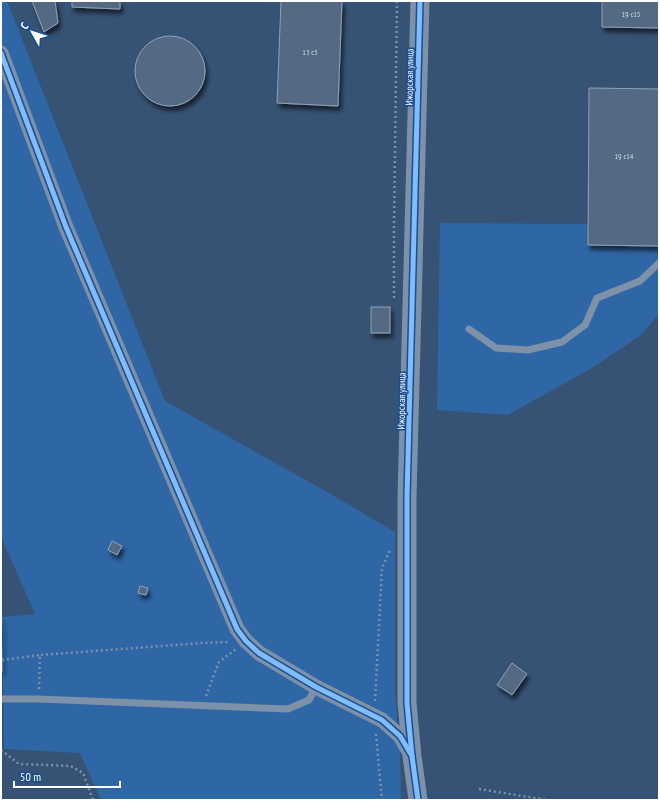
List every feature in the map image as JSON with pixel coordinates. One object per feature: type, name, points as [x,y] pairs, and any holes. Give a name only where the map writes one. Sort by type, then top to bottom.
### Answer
[{"type":"street","name":"Ижорская улица","points":[[418,800],[407,702],[407,497],[420,1]]},
{"type":"street","points":[[1,53],[66,227],[237,629],[246,641],[259,653],[316,687],[382,720],[400,736],[412,756]]},
{"type":"lane","points":[[469,329],[496,348],[528,350],[562,342],[585,325],[597,298],[640,281],[659,263]]},
{"type":"lane","points":[[1,699],[288,709],[309,700],[316,687]]},
{"type":"path","points":[[394,305],[397,1]]},
{"type":"path","points":[[382,800],[374,717],[382,568],[391,548]]},
{"type":"path","points":[[2,660],[40,655],[246,641]]},
{"type":"path","points":[[203,706],[219,662],[246,641]]},
{"type":"path","points":[[39,700],[40,655]]},
{"type":"path","points":[[1,750],[18,764],[71,766],[83,773],[93,800]]},
{"type":"path","points":[[479,789],[547,800]]},
{"type":"shaded area","points":[[1,1],[7,1],[165,401],[329,493],[395,532],[395,689],[400,755],[401,800],[101,800],[80,753],[4,749],[2,617],[35,614],[1,537]]},
{"type":"shaded area","points":[[440,223],[588,224],[588,245],[659,246],[659,314],[641,335],[590,369],[508,415],[437,410]]},
{"type":"building","points":[[32,1],[55,1],[58,23],[44,32]]},
{"type":"building","points":[[72,1],[120,1],[120,9],[72,7]]},
{"type":"building","points":[[281,1],[342,1],[338,106],[277,103]]},
{"type":"building","points":[[602,1],[659,1],[659,28],[602,27]]},
{"type":"building","points":[[170,36],[183,39],[195,46],[202,58],[205,71],[202,84],[195,96],[183,103],[170,106],[157,103],[145,96],[138,84],[135,71],[138,58],[145,46],[157,39]]},
{"type":"building","points":[[589,88],[659,89],[659,246],[588,245]]},
{"type":"building","points":[[371,307],[390,307],[390,333],[371,333]]},
{"type":"building","points":[[112,541],[122,546],[117,555],[108,550]]},
{"type":"building","points":[[140,586],[148,588],[146,595],[138,593]]},
{"type":"building","points":[[1,617],[2,672],[1,672]]},
{"type":"building","points":[[512,663],[527,674],[512,695],[497,685]]},
{"type":"cycle path","points":[[418,800],[407,703],[407,497],[420,1]]},
{"type":"cycle path","points":[[1,53],[66,227],[237,629],[246,641],[259,653],[316,687],[382,720],[400,736],[412,756]]}]
